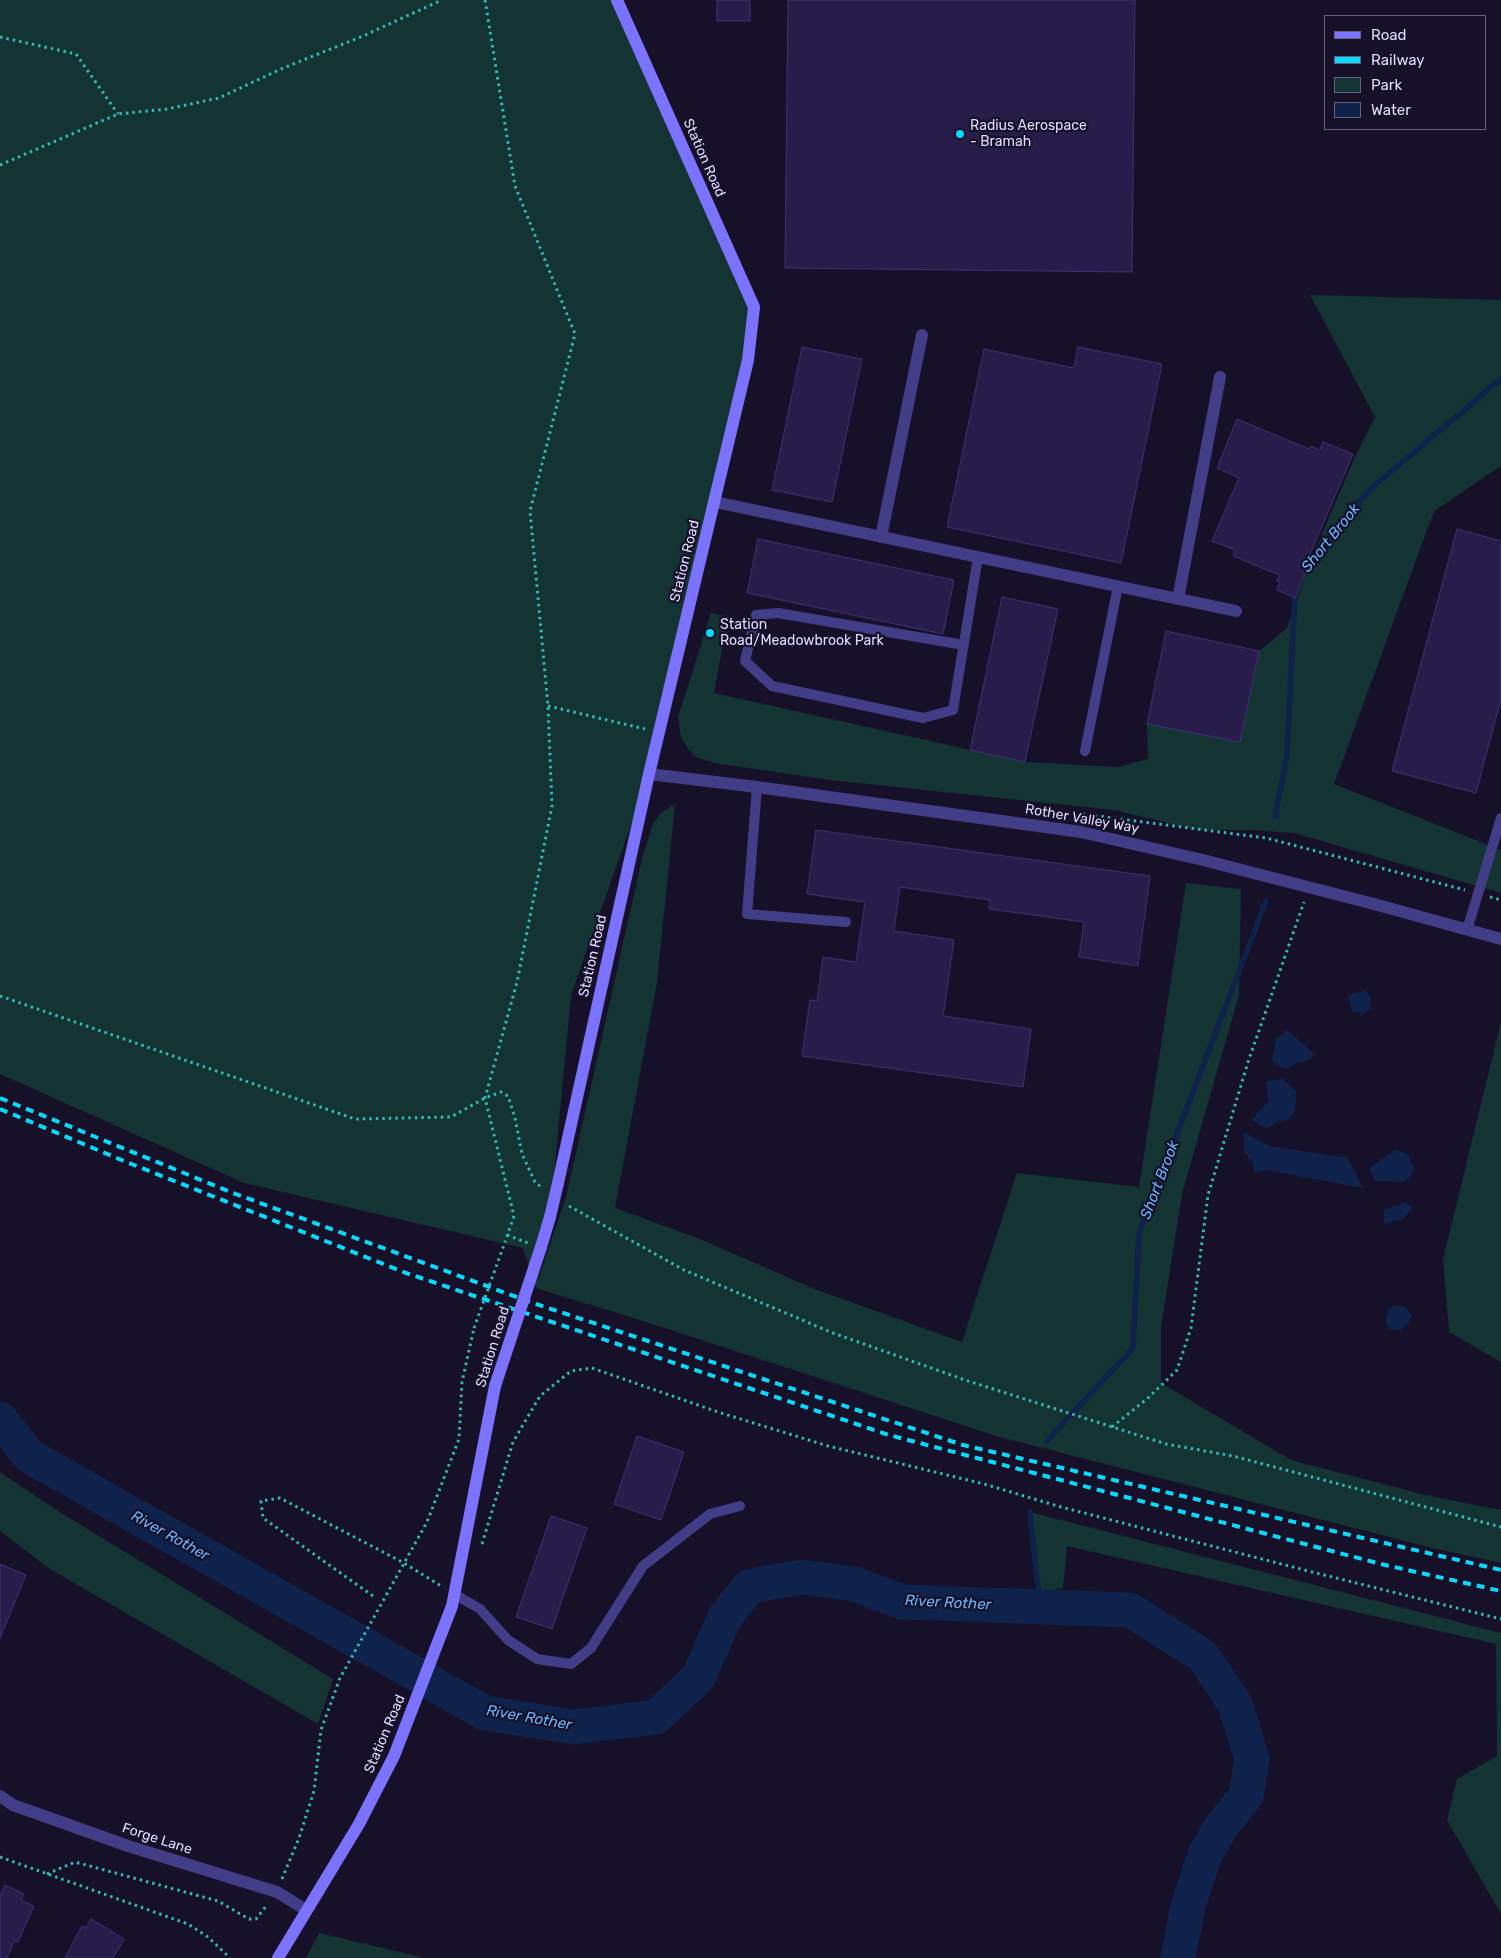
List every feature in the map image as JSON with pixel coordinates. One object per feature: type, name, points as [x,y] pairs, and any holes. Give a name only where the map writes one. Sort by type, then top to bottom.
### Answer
[{"type":"main road","name":"Station Road","points":[[278,1958],[359,1824],[394,1756],[452,1606],[496,1386],[550,1217],[649,774],[748,360],[754,307],[617,0]]},
{"type":"street","points":[[881,536],[922,335]]},
{"type":"street","points":[[1178,599],[1220,376]]},
{"type":"street","points":[[715,502],[1236,611]]},
{"type":"street","name":"Rother Valley Way","points":[[649,774],[1081,832],[1204,860],[1501,939]]},
{"type":"street","name":"Forge Lane","points":[[0,1796],[13,1805],[128,1846],[277,1892],[306,1910]]},
{"type":"lane","points":[[964,645],[778,613],[756,615],[745,661],[772,686],[923,718],[953,710],[964,645],[978,557]]},
{"type":"lane","points":[[1085,751],[1118,586]]},
{"type":"lane","points":[[757,787],[747,914],[846,922]]},
{"type":"lane","points":[[1467,930],[1501,818]]},
{"type":"lane","points":[[454,1594],[480,1609],[508,1640],[537,1660],[571,1664],[591,1648],[643,1566],[710,1514],[740,1506]]},
{"type":"path","points":[[0,164],[118,114],[167,109],[219,98],[281,69],[364,36],[442,0]]},
{"type":"path","points":[[47,1874],[75,1862],[218,1901],[249,1920],[256,1919],[277,1892],[299,1838],[314,1791],[321,1730],[340,1678],[427,1522],[459,1439],[462,1382],[474,1328],[514,1216],[485,1098],[516,982],[552,806],[548,706],[530,511],[575,334],[515,186],[485,0]]},
{"type":"path","points":[[0,37],[76,54],[118,114]]},
{"type":"path","points":[[548,706],[659,733]]},
{"type":"path","points":[[1079,814],[1266,838],[1501,900]]},
{"type":"path","points":[[1111,1427],[1148,1398],[1177,1370],[1191,1328],[1208,1195],[1248,1062],[1309,887]]},
{"type":"path","points":[[0,996],[355,1119],[451,1117],[485,1098],[501,1092],[508,1096],[515,1118],[522,1154],[535,1182],[548,1192]]},
{"type":"path","points":[[560,1202],[684,1270],[833,1333],[965,1380],[1166,1444],[1233,1456],[1501,1527]]},
{"type":"path","points":[[480,1553],[513,1442],[540,1396],[571,1371],[592,1368],[718,1412],[828,1446],[984,1484],[1061,1507],[1501,1619]]},
{"type":"path","points":[[374,1596],[263,1518],[261,1501],[280,1498],[404,1564],[454,1594]]},
{"type":"path","points":[[0,1857],[188,1924],[208,1937],[230,1958]]},
{"type":"green space","points":[[0,0],[617,0],[754,307],[649,774],[571,995],[550,1217],[537,1282],[566,1197],[642,859],[653,823],[662,812],[675,804],[657,982],[615,1208],[700,1239],[812,1288],[962,1342],[1017,1173],[1139,1187],[1186,883],[1241,889],[1239,995],[1182,1194],[1161,1328],[1161,1383],[1291,1460],[1425,1495],[1501,1510],[1501,1563],[1432,1548],[996,1436],[536,1288],[523,1248],[244,1183],[0,1074]]},
{"type":"green space","points":[[1310,295],[1501,300],[1501,466],[1434,511],[1334,784],[1501,850],[1501,893],[1294,833],[1252,830],[1198,830],[1114,810],[830,780],[714,763],[696,757],[688,749],[681,737],[678,717],[711,613],[728,617],[714,693],[1025,762],[1118,767],[1148,759],[1147,723],[1240,742],[1259,651],[1287,628],[1308,567],[1354,459],[1375,417]]},
{"type":"green space","points":[[1501,1022],[1501,1362],[1449,1332],[1443,1259]]},
{"type":"green space","points":[[0,1472],[58,1511],[333,1679],[318,1724],[50,1569],[0,1531]]},
{"type":"green space","points":[[1030,1512],[1501,1633],[1501,1914],[1447,1820],[1457,1779],[1497,1756],[1496,1644],[1067,1546],[1063,1588],[1040,1593]]},
{"type":"green space","points":[[319,1933],[425,1958],[306,1958]]},
{"type":"water","points":[[1366,990],[1371,998],[1370,1009],[1363,1015],[1352,1011],[1348,995]]},
{"type":"water","points":[[1287,1030],[1315,1054],[1309,1060],[1297,1063],[1285,1070],[1272,1061],[1276,1039]]},
{"type":"water","points":[[1283,1079],[1296,1091],[1295,1112],[1289,1119],[1277,1122],[1266,1129],[1252,1120],[1268,1101],[1266,1081]]},
{"type":"water","points":[[1243,1132],[1270,1146],[1348,1158],[1363,1188],[1266,1170],[1254,1173],[1253,1163],[1245,1153]]},
{"type":"water","points":[[1396,1149],[1408,1155],[1415,1169],[1404,1182],[1375,1181],[1369,1168]]},
{"type":"water","points":[[1405,1202],[1412,1207],[1405,1218],[1384,1224],[1384,1210]]},
{"type":"water","points":[[1395,1305],[1406,1307],[1412,1316],[1407,1325],[1400,1330],[1390,1330],[1385,1322],[1389,1309]]},
{"type":"building","points":[[717,0],[750,0],[750,21],[717,21]]},
{"type":"building","name":"Radius Aerospace - Bramah","points":[[788,0],[1135,0],[1132,272],[785,268]]},
{"type":"building","points":[[802,347],[862,359],[832,502],[772,490]]},
{"type":"building","points":[[1078,347],[1162,364],[1121,563],[947,527],[984,349],[1074,368]]},
{"type":"building","points":[[1237,419],[1309,449],[1311,446],[1320,450],[1323,442],[1353,454],[1307,561],[1310,562],[1295,598],[1277,590],[1280,582],[1277,581],[1279,575],[1233,556],[1235,550],[1212,541],[1239,478],[1217,468]]},
{"type":"building","points":[[1457,529],[1501,541],[1501,699],[1476,793],[1392,771]]},
{"type":"building","points":[[758,539],[954,580],[943,634],[747,593]]},
{"type":"building","points":[[1002,597],[1058,609],[1025,762],[970,750]]},
{"type":"building","points":[[1166,631],[1259,651],[1240,742],[1147,724]]},
{"type":"building","points":[[816,830],[1150,876],[1138,966],[1079,957],[1084,922],[989,909],[990,900],[900,887],[894,931],[954,940],[943,1016],[1031,1029],[1023,1087],[802,1056],[810,1000],[817,1001],[823,957],[856,962],[865,902],[807,894]]},
{"type":"building","points":[[637,1436],[684,1452],[661,1520],[614,1504]]},
{"type":"building","points":[[551,1516],[587,1528],[552,1629],[516,1617]]},
{"type":"building","points":[[0,1564],[26,1575],[0,1638]]},
{"type":"building","points":[[5,1885],[24,1894],[21,1900],[34,1906],[18,1942],[14,1941],[7,1958],[0,1958],[0,1896]]},
{"type":"building","points":[[91,1919],[124,1939],[113,1958],[65,1958],[82,1926],[86,1928]]},
{"type":"waterway","name":"Short Brook","points":[[1304,570],[1370,489],[1501,379]]},
{"type":"waterway","name":"Short Brook","points":[[1275,817],[1287,755],[1295,591]]},
{"type":"waterway","name":"Short Brook","points":[[1047,1441],[1133,1348],[1139,1233],[1266,901]]},
{"type":"waterway","name":"River Rother","points":[[0,1419],[29,1456],[485,1713],[574,1727],[656,1717],[698,1678],[725,1617],[749,1587],[803,1577],[854,1584],[902,1602],[1130,1610],[1203,1656],[1235,1704],[1252,1759],[1246,1796],[1221,1827],[1205,1854],[1188,1906],[1178,1958]]},
{"type":"waterway","name":"Short Brook","points":[[1030,1512],[1037,1580],[1042,1607]]},
{"type":"railway","points":[[0,1098],[233,1193],[533,1303],[963,1445],[1501,1570]]},
{"type":"railway","points":[[0,1109],[124,1161],[406,1273],[889,1435],[1385,1565],[1501,1591]]},
{"type":"place","name":"Radius Aerospace - Bramah","points":[[960,134]]},
{"type":"place","name":"Station Road/Meadowbrook Park","points":[[710,633]]}]
